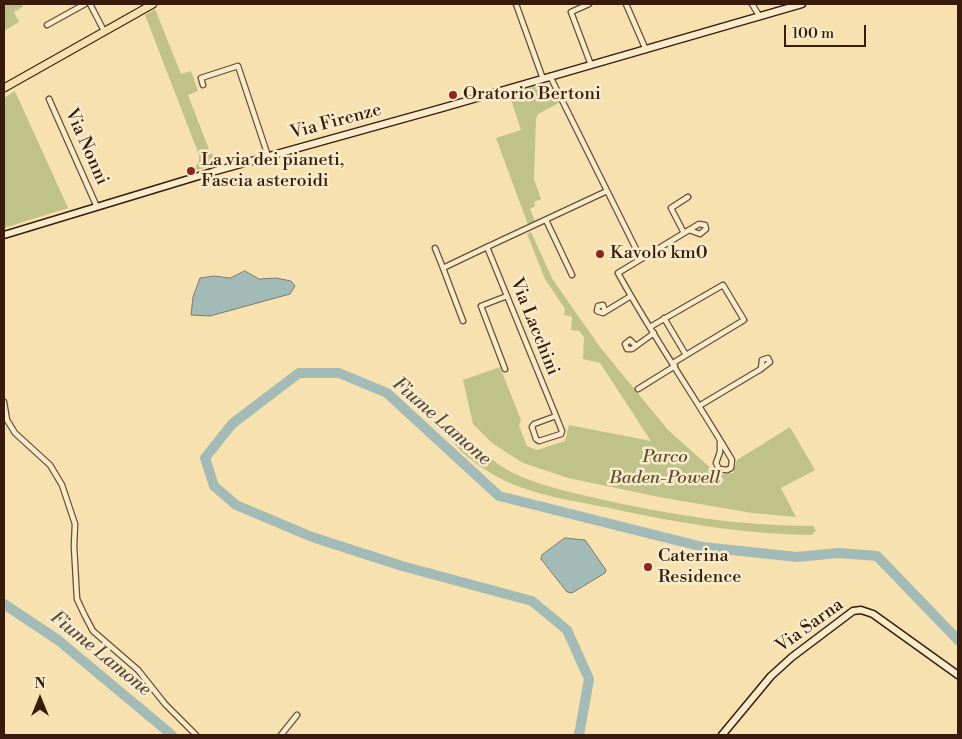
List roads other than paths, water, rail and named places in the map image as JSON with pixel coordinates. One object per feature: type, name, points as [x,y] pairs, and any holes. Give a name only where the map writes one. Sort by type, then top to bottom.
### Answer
[{"type":"main road","points":[[4,88],[150,5]]},
{"type":"street","points":[[47,25],[85,4]]},
{"type":"street","points":[[90,4],[104,31]]},
{"type":"street","points":[[516,4],[547,78],[641,259]]},
{"type":"street","points":[[589,4],[571,12],[591,65]]},
{"type":"street","points":[[626,4],[646,50]]},
{"type":"street","points":[[752,4],[760,17]]},
{"type":"street","name":"Via Firenze","points":[[4,235],[268,156],[646,50],[802,4]]},
{"type":"street","points":[[201,78],[238,66],[268,156]]},
{"type":"street","points":[[198,71],[203,85]]},
{"type":"street","name":"Via Nonni","points":[[50,99],[97,207]]},
{"type":"street","points":[[443,268],[607,191]]},
{"type":"street","points":[[684,233],[671,208],[688,198]]},
{"type":"street","points":[[546,220],[572,275]]},
{"type":"street","points":[[689,230],[618,273],[727,452],[732,464],[727,470],[722,470],[716,463],[720,452],[720,441]]},
{"type":"street","name":"Via Lacchini","points":[[487,247],[556,416],[562,431],[561,434],[539,441],[536,439],[532,427],[534,424],[556,416]]},
{"type":"street","points":[[435,248],[464,321]]},
{"type":"street","points":[[638,390],[686,355],[744,320],[723,285],[650,326]]},
{"type":"street","points":[[505,369],[481,306],[507,296]]},
{"type":"street","points":[[605,311],[631,296]]},
{"type":"street","points":[[664,318],[686,355]]},
{"type":"street","points":[[635,345],[654,333]]},
{"type":"street","points":[[699,406],[761,368]]},
{"type":"street","points":[[4,402],[8,420],[15,433],[50,466],[62,485],[75,524],[74,546],[77,599],[85,616],[94,631],[138,670],[165,704],[196,735]]},
{"type":"street","name":"Via Sarna","points":[[722,735],[766,681],[785,662],[841,619],[856,610],[873,614],[958,675]]},
{"type":"street","points":[[281,735],[297,715]]},
{"type":"water","points":[[245,271],[259,279],[276,278],[291,281],[295,286],[290,294],[210,316],[191,315],[193,297],[200,278],[214,276],[230,278]]},
{"type":"water","points":[[565,538],[585,540],[606,570],[605,573],[572,593],[567,592],[541,559],[542,555]]},
{"type":"waterway","name":"Fiume Lamone","points":[[579,735],[589,679],[567,630],[532,601],[402,566],[312,537],[236,505],[214,486],[205,458],[232,424],[299,373],[339,373],[387,393],[499,496],[703,547],[797,557],[838,553],[877,556],[958,640]]},
{"type":"waterway","name":"Fiume Lamone","points":[[4,604],[58,640],[172,735]]},
{"type":"place","name":"Oratorio Bertoni","points":[[453,95]]},
{"type":"place","name":"La via dei pianeti, Fascia asteroidi","points":[[191,171]]},
{"type":"place","name":"Kavolo km0","points":[[600,254]]},
{"type":"place","name":"Caterina Residence","points":[[648,567]]},
{"type":"park label","name":"Parco Baden-Powell","points":[[665,468]]}]
